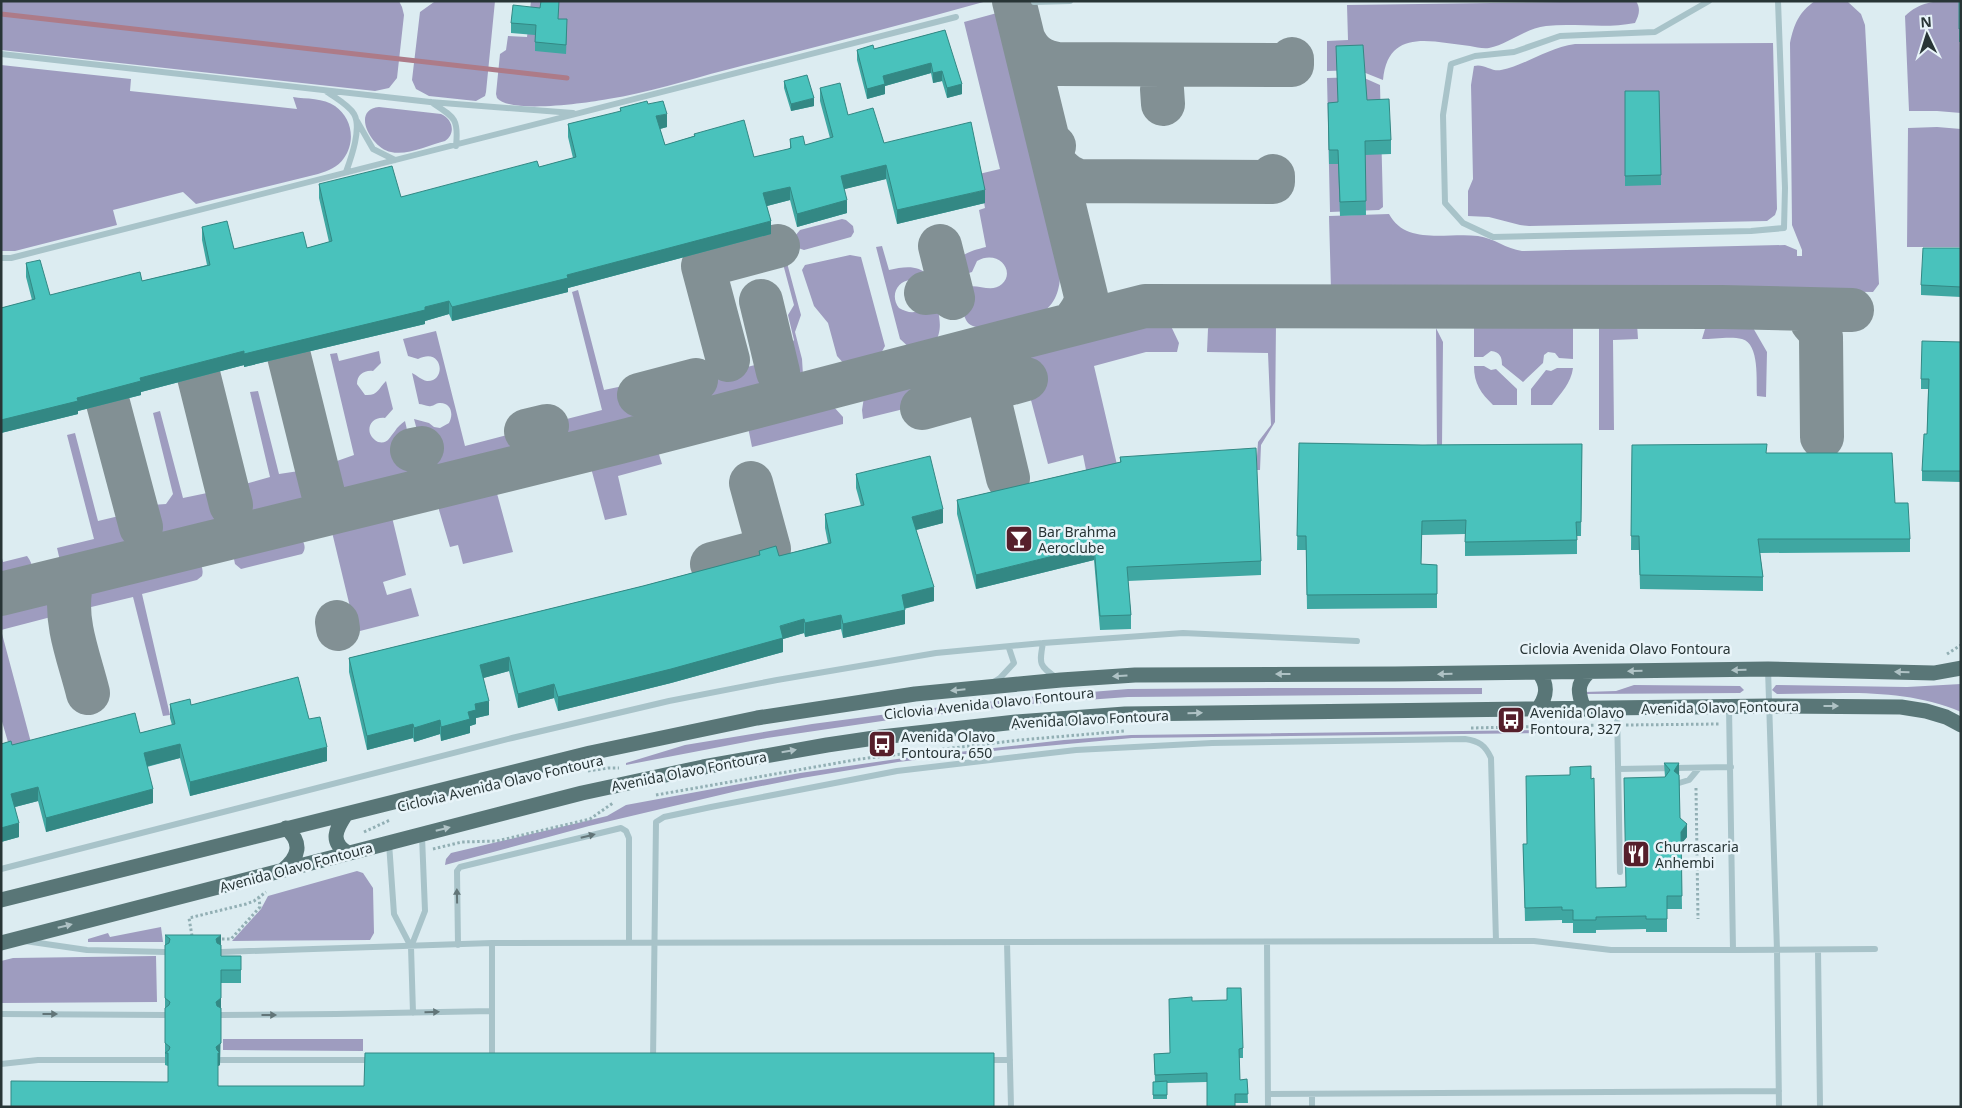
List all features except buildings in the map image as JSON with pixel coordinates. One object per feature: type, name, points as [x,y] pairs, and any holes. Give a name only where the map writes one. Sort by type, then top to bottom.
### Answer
[{"type":"main road","points":[[1,900],[590,753],[683,732],[854,703],[987,687],[1135,675],[1768,670],[1934,673],[1961,668]]},
{"type":"main road","points":[[1537,710],[1543,702],[1546,688],[1544,678],[1539,672]]},
{"type":"main road","points":[[1584,708],[1578,694],[1578,688],[1583,677],[1589,672]]},
{"type":"main road","name":"Avenida Olavo Fontoura","points":[[1,943],[582,793],[703,767],[827,745],[1016,722],[1126,714],[1770,706],[1901,707],[1946,717],[1961,726]]},
{"type":"main road","points":[[346,814],[336,833],[336,840],[338,845],[348,853]]},
{"type":"main road","points":[[282,871],[295,858],[297,851],[293,834],[286,828]]},
{"type":"lane","points":[[1034,2],[1070,1]]},
{"type":"lane","points":[[1709,1],[1655,32],[1560,36],[1514,52],[1475,56],[1451,64],[1443,115],[1445,202],[1463,223],[1493,237],[1784,228],[1786,188],[1778,1]]},
{"type":"lane","points":[[1,258],[12,258],[346,172],[456,146],[956,17]]},
{"type":"lane","points":[[1,54],[430,102],[580,113]]},
{"type":"lane","points":[[325,90],[354,112],[373,149],[396,160]]},
{"type":"lane","points":[[430,102],[451,115],[458,127],[456,146]]},
{"type":"lane","points":[[346,172],[355,146],[357,120]]},
{"type":"lane","points":[[1,869],[493,743],[669,701],[777,680],[936,654],[1043,643],[1183,634],[1357,641]]},
{"type":"lane","points":[[1043,643],[1040,660],[1043,668],[1060,680]]},
{"type":"lane","points":[[987,687],[1000,678],[1014,663],[1009,648]]},
{"type":"lane","points":[[1768,670],[1777,950],[1779,1107]]},
{"type":"lane","points":[[1729,707],[1733,950]]},
{"type":"lane","points":[[1617,708],[1620,872]]},
{"type":"lane","points":[[653,1060],[655,824],[659,819],[897,771],[1076,750],[1212,743],[1465,739],[1476,741],[1487,749],[1491,758],[1496,941]]},
{"type":"lane","points":[[1618,769],[1636,772],[1731,767]]},
{"type":"lane","points":[[1680,783],[1689,780],[1697,770]]},
{"type":"lane","points":[[458,945],[457,874],[460,867],[622,828],[626,831],[629,838],[629,943]]},
{"type":"lane","points":[[413,1013],[411,947],[425,911],[422,834]]},
{"type":"lane","points":[[389,843],[394,914],[411,947]]},
{"type":"lane","points":[[16,939],[80,949],[165,952]]},
{"type":"lane","points":[[221,952],[492,943],[1496,941],[1545,942],[1610,950],[1875,949]]},
{"type":"lane","points":[[1007,942],[1011,1107]]},
{"type":"lane","points":[[1266,942],[1268,1107]]},
{"type":"lane","points":[[492,943],[492,1061]]},
{"type":"lane","points":[[1818,950],[1820,1107]]},
{"type":"lane","points":[[221,1015],[492,1011]]},
{"type":"lane","points":[[1,1014],[165,1015]]},
{"type":"lane","points":[[1,1064],[38,1060],[165,1060]]},
{"type":"lane","points":[[220,1060],[376,1060]]},
{"type":"lane","points":[[644,1060],[662,1060]]},
{"type":"lane","points":[[975,1060],[1010,1060]]},
{"type":"lane","points":[[483,1061],[501,1061]]},
{"type":"lane","points":[[1268,1094],[1779,1091]]},
{"type":"lane","points":[[1312,1094],[1312,1107]]},
{"type":"path","points":[[1942,658],[1961,645]]},
{"type":"path","name":"Ciclovia Avenida Olavo Fontoura","points":[[582,772],[623,768]]},
{"type":"path","points":[[1697,770],[1698,920]]},
{"type":"path","name":"Ciclovia Avenida Olavo Fontoura","points":[[360,834],[396,819]]},
{"type":"path","points":[[191,942],[192,930],[189,918],[246,904],[267,891]]},
{"type":"path","points":[[211,939],[231,939],[260,907],[259,897]]},
{"type":"shaded area","points":[[1,1],[399,1],[404,15],[397,78],[389,88],[375,91],[1,50]]},
{"type":"shaded area","points":[[495,1],[486,92],[485,96],[476,101],[429,96],[416,89],[412,80],[420,12],[434,2]]},
{"type":"shaded area","points":[[531,1],[987,1],[638,93],[567,105],[532,106],[505,103],[497,98],[496,94],[500,54],[506,50],[508,36],[527,37]]},
{"type":"shaded area","points":[[1636,1],[1639,12],[1635,23],[1613,26],[1568,25],[1539,27],[1504,43],[1487,48],[1441,42],[1414,42],[1403,45],[1393,52],[1387,63],[1383,80],[1358,70],[1327,71],[1327,41],[1348,40],[1347,5]]},
{"type":"shaded area","points":[[1815,1],[1848,2],[1861,14],[1865,25],[1879,284],[1873,292],[1331,289],[1329,216],[1389,214],[1396,224],[1417,234],[1429,236],[1478,236],[1522,251],[1785,245],[1797,250],[1797,256],[1802,256],[1802,250],[1792,225],[1790,43],[1798,19]]},
{"type":"shaded area","points":[[1959,1],[1961,113],[1909,111],[1905,16],[1918,7],[1930,2]]},
{"type":"shaded area","points":[[997,13],[1060,266],[1060,280],[1055,299],[1040,314],[1001,326],[980,328],[971,325],[966,320],[958,293],[963,289],[974,286],[997,287],[1006,279],[1007,273],[1003,263],[992,258],[985,258],[977,261],[972,272],[956,277],[953,276],[953,269],[958,259],[974,250],[986,247],[979,210],[985,208],[979,174],[1000,169],[964,22]]},
{"type":"shaded area","points":[[1773,43],[1777,209],[1775,215],[1767,221],[1529,226],[1489,217],[1468,216],[1468,191],[1473,179],[1471,85],[1474,66],[1501,70],[1555,49],[1575,44]]},
{"type":"shaded area","points":[[1,65],[131,79],[130,91],[297,109],[293,97],[320,100],[331,103],[341,111],[350,130],[350,144],[348,151],[339,164],[318,174],[196,204],[183,192],[113,210],[117,225],[15,251],[1,251]]},
{"type":"shaded area","points":[[1362,77],[1380,85],[1383,207],[1379,210],[1330,212],[1327,78]]},
{"type":"shaded area","points":[[379,107],[441,114],[448,119],[452,127],[451,135],[445,141],[404,153],[391,152],[377,144],[367,130],[366,115],[370,110]]},
{"type":"shaded area","points":[[1937,127],[1961,129],[1961,247],[1907,247],[1908,128]]},
{"type":"shaded area","points":[[842,219],[853,226],[854,232],[851,237],[804,250],[798,248],[795,236],[800,230]]},
{"type":"shaded area","points":[[779,233],[801,315],[795,332],[802,359],[803,375],[801,378],[793,370],[788,360],[789,350],[794,340],[788,315],[794,305],[775,234]]},
{"type":"shaded area","points":[[882,246],[889,270],[905,267],[915,268],[929,276],[930,283],[922,285],[910,280],[904,282],[896,290],[895,295],[899,308],[908,312],[916,312],[922,308],[927,299],[935,299],[940,327],[934,343],[911,349],[900,339],[876,247]]},
{"type":"shaded area","points":[[850,255],[861,257],[885,346],[879,357],[846,366],[837,356],[828,323],[814,306],[802,270],[805,265]]},
{"type":"shaded area","points":[[578,290],[604,390],[623,386],[634,388],[639,397],[642,410],[633,422],[559,442],[551,433],[551,423],[602,410],[572,292]]},
{"type":"shaded area","points":[[1147,322],[1169,322],[1179,343],[1177,352],[1146,352],[1094,366],[1118,469],[1087,475],[1083,455],[1048,464],[1019,355]]},
{"type":"shaded area","points":[[1210,323],[1276,323],[1275,422],[1261,445],[1260,470],[1256,470],[1258,442],[1271,425],[1268,353],[1207,352]]},
{"type":"shaded area","points":[[1474,323],[1573,323],[1573,359],[1559,358],[1555,353],[1548,352],[1544,355],[1543,363],[1523,382],[1502,365],[1501,357],[1497,352],[1491,351],[1483,357],[1474,357]]},
{"type":"shaded area","points":[[1599,324],[1637,324],[1638,339],[1613,340],[1614,430],[1599,430]]},
{"type":"shaded area","points":[[1713,324],[1752,326],[1767,352],[1766,397],[1757,396],[1756,364],[1752,348],[1748,342],[1733,338],[1702,339],[1705,329]]},
{"type":"shaded area","points":[[1436,328],[1443,342],[1442,447],[1437,447]]},
{"type":"shaded area","points":[[436,331],[465,446],[515,433],[523,438],[524,445],[521,451],[440,473],[428,471],[414,419],[440,428],[449,423],[451,412],[449,407],[443,403],[433,406],[419,404],[412,373],[427,381],[433,380],[438,376],[439,366],[433,357],[426,356],[418,359],[408,356],[403,339]]},
{"type":"shaded area","points":[[379,351],[381,363],[373,371],[367,371],[362,374],[358,378],[357,384],[365,395],[369,395],[377,391],[386,381],[393,409],[385,418],[375,420],[369,430],[373,439],[378,442],[384,442],[405,421],[417,474],[412,480],[347,496],[337,485],[334,470],[337,461],[354,455],[330,354],[337,353],[339,361]]},
{"type":"shaded area","points":[[736,358],[739,369],[763,363],[765,376],[760,388],[710,401],[702,395],[696,379],[698,370],[706,365]]},
{"type":"shaded area","points":[[1474,366],[1484,366],[1491,370],[1496,369],[1517,389],[1517,405],[1493,405],[1479,388],[1475,378]]},
{"type":"shaded area","points":[[1557,368],[1573,368],[1568,383],[1562,392],[1552,405],[1531,405],[1531,389],[1546,370],[1551,371]]},
{"type":"shaded area","points":[[913,384],[920,405],[863,419],[864,397]]},
{"type":"shaded area","points":[[258,391],[279,474],[299,471],[305,478],[308,492],[305,506],[256,519],[248,512],[245,484],[270,477],[250,392]]},
{"type":"shaded area","points":[[833,406],[843,417],[843,424],[752,447],[748,427]]},
{"type":"shaded area","points":[[160,411],[183,498],[207,493],[217,504],[219,515],[216,529],[162,544],[151,536],[147,516],[147,511],[152,505],[166,504],[173,494],[153,413]]},
{"type":"shaded area","points":[[75,433],[98,521],[119,516],[127,518],[133,539],[130,553],[62,569],[57,548],[94,539],[67,435]]},
{"type":"shaded area","points":[[658,451],[662,464],[618,476],[627,515],[605,520],[591,468]]},
{"type":"shaded area","points":[[490,488],[496,491],[513,552],[463,564],[458,545],[450,547],[439,504],[442,500]]},
{"type":"shaded area","points":[[391,513],[406,575],[383,582],[387,595],[411,588],[419,616],[356,632],[331,528]]},
{"type":"shaded area","points":[[294,535],[304,543],[305,548],[302,554],[241,569],[235,564],[233,554],[236,549]]},
{"type":"shaded area","points":[[1,555],[3,562],[27,556],[32,566],[31,577],[1,581]]},
{"type":"shaded area","points":[[197,559],[203,571],[202,576],[197,580],[142,594],[170,715],[163,716],[133,597],[87,608],[81,595],[87,586]]},
{"type":"shaded area","points":[[50,596],[54,601],[55,609],[51,617],[1,630],[1,608]]},
{"type":"shaded area","points":[[1,630],[33,750],[12,756],[1,718]]},
{"type":"shaded area","points":[[1961,684],[1961,712],[1939,704],[1893,695],[1847,693],[1777,694],[1772,690],[1776,685],[1907,687]]},
{"type":"shaded area","points":[[1634,685],[1740,686],[1744,690],[1740,693],[1584,694],[1584,692],[1616,691]]},
{"type":"shaded area","points":[[1482,688],[1482,694],[1128,697],[1031,704],[900,719],[899,712],[1029,697],[1128,689]]},
{"type":"shaded area","points":[[888,714],[889,720],[767,738],[626,765],[626,763],[685,745],[812,724]]},
{"type":"shaded area","points":[[1546,730],[1546,733],[1132,738],[898,762],[737,791],[589,826],[445,865],[446,859],[451,853],[607,816],[626,805],[800,773],[897,759],[1064,740],[1131,735]]},
{"type":"shaded area","points":[[357,871],[363,873],[373,888],[374,933],[370,940],[232,941],[261,909],[268,896]]},
{"type":"shaded area","points":[[161,927],[163,942],[88,942],[88,939],[108,933],[110,937]]},
{"type":"shaded area","points":[[156,956],[157,1002],[1,1003],[1,961],[13,958]]},
{"type":"shaded area","points":[[223,1039],[363,1039],[363,1051],[223,1050]]},
{"type":"waterway","points":[[1,14],[567,78]]},
{"type":"taxiway","points":[[1014,1],[1086,296],[1083,308],[1072,324]]},
{"type":"taxiway","points":[[1023,38],[1029,49],[1041,59],[1058,64],[1292,65],[1292,59]]},
{"type":"taxiway","points":[[1162,89],[1163,104]]},
{"type":"taxiway","points":[[1054,146],[1053,158],[1058,168],[1078,181],[1273,182],[1273,176]]},
{"type":"taxiway","points":[[728,360],[703,266],[778,246]]},
{"type":"taxiway","points":[[926,293],[943,291],[953,298],[940,246]]},
{"type":"taxiway","points":[[761,301],[778,372]]},
{"type":"taxiway","points":[[1,594],[620,442],[1145,306],[1722,307],[1852,310]]},
{"type":"taxiway","points":[[1812,322],[1819,330],[1821,337],[1822,437]]},
{"type":"taxiway","points":[[289,356],[325,501]]},
{"type":"taxiway","points":[[199,377],[231,505]]},
{"type":"taxiway","points":[[922,408],[1026,379]]},
{"type":"taxiway","points":[[639,395],[696,380]]},
{"type":"taxiway","points":[[987,390],[1008,478]]},
{"type":"taxiway","points":[[108,403],[141,527]]},
{"type":"taxiway","points":[[526,431],[547,426]]},
{"type":"taxiway","points":[[412,450],[422,448]]},
{"type":"taxiway","points":[[712,564],[769,549],[751,483]]},
{"type":"taxiway","points":[[70,591],[71,630],[88,693]]},
{"type":"taxiway","points":[[337,622],[338,629]]},
{"type":"place","name":"Bar Brahma Aeroclube","points":[[1019,539]]},
{"type":"place","name":"Avenida Olavo Fontoura, 327","points":[[1511,720]]},
{"type":"place","name":"Avenida Olavo Fontoura, 650","points":[[882,744]]},
{"type":"place","name":"Churrascaria Anhembi","points":[[1636,854]]}]
